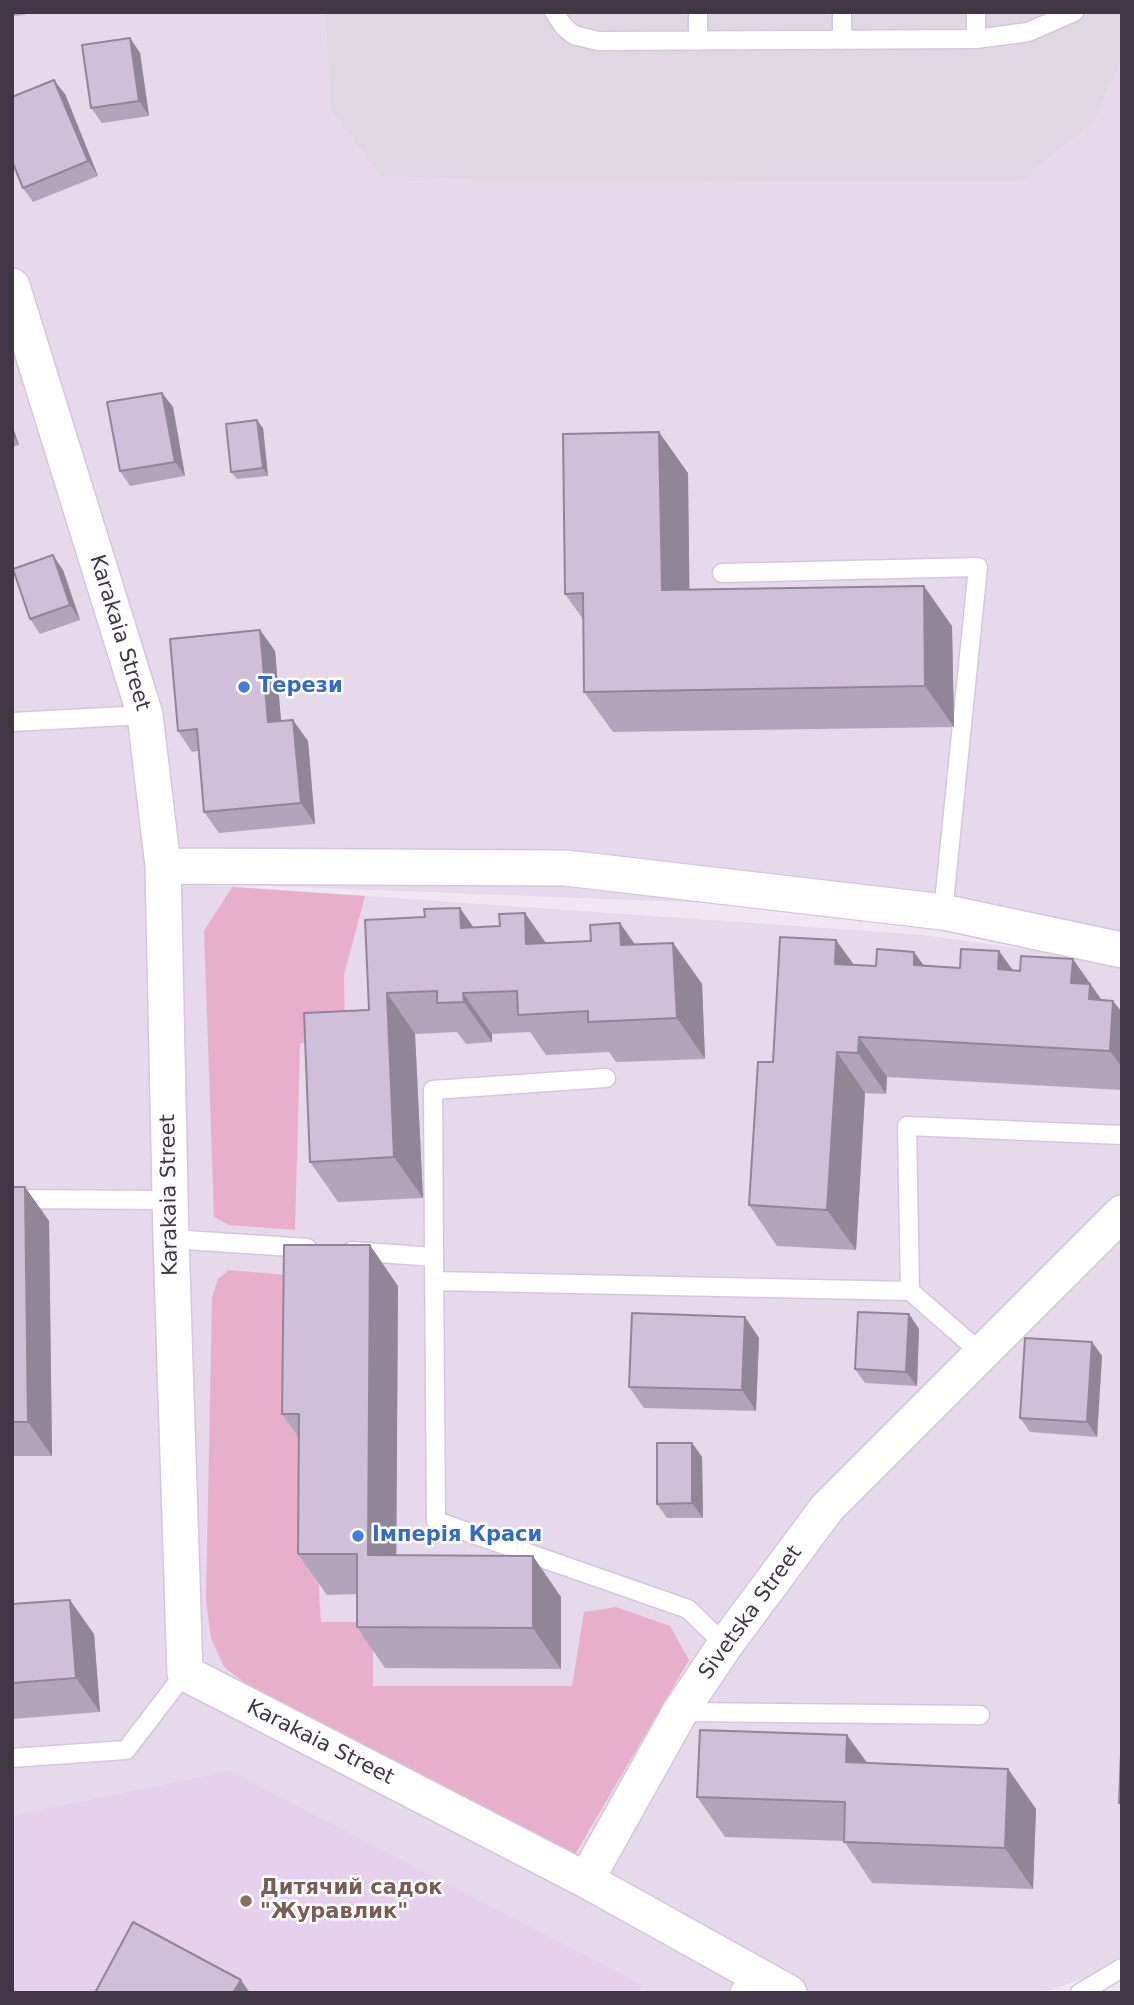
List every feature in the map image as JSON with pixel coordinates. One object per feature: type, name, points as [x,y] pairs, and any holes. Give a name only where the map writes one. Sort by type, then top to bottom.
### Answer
[{"type":"street","name":"Karakaia Street","points":[[12,286],[145,715],[163,866],[171,1238],[185,1673],[586,1880]]},
{"type":"street","points":[[163,866],[566,869],[943,912],[1122,950]]},
{"type":"street","name":"Sivetska Street","points":[[586,1880],[680,1712],[827,1508],[1122,1213]]},
{"type":"street","points":[[586,1880],[744,1982],[789,1993]]},
{"type":"lane","points":[[554,12],[564,27],[586,40],[698,41],[976,39],[1028,32],[1074,12]]},
{"type":"lane","points":[[698,12],[698,41]]},
{"type":"lane","points":[[842,12],[842,40]]},
{"type":"lane","points":[[976,12],[976,39]]},
{"type":"lane","points":[[722,573],[978,567],[943,912]]},
{"type":"lane","points":[[12,722],[145,715]]},
{"type":"lane","points":[[606,1078],[433,1090],[436,1521],[688,1609],[725,1646]]},
{"type":"lane","points":[[909,1291],[907,1126],[1122,1135]]},
{"type":"lane","points":[[12,1199],[170,1200]]},
{"type":"lane","points":[[171,1238],[434,1256]]},
{"type":"lane","points":[[434,1281],[909,1291],[981,1353]]},
{"type":"lane","points":[[12,1758],[127,1750],[185,1673]]},
{"type":"lane","points":[[680,1712],[980,1715]]},
{"type":"lane","points":[[1080,1993],[1122,1968]]},
{"type":"shaded area","points":[[12,12],[325,12],[331,111],[381,176],[474,180],[1096,118],[1122,57],[1122,950],[943,912],[168,882],[924,935],[1122,963],[1122,1966],[1041,1993],[12,1993]]},
{"type":"shaded area","points":[[325,12],[1122,12],[1122,57],[1096,118],[1021,181],[474,180],[381,176],[331,111]]},
{"type":"shaded area","points":[[232,887],[365,896],[344,975],[345,1029],[300,1044],[295,1230],[229,1225],[214,1217],[204,931]]},
{"type":"shaded area","points":[[229,1270],[299,1276],[321,1622],[373,1622],[373,1686],[572,1686],[584,1612],[616,1607],[670,1626],[689,1660],[574,1856],[253,1689],[224,1667],[211,1638],[206,1600],[212,1297],[218,1279]]},
{"type":"shaded area","name":"Дитячий садок \"Журавлик\"","points":[[230,1771],[642,1985],[638,1993],[12,1993],[12,1816]]},
{"type":"building","points":[[130,38],[139,101],[91,108],[82,45]]},
{"type":"building","points":[[54,80],[88,161],[23,188],[12,161],[12,97]]},
{"type":"building","points":[[162,393],[175,462],[120,471],[107,402]]},
{"type":"building","points":[[257,420],[263,468],[231,472],[226,424]]},
{"type":"building","points":[[659,432],[662,590],[924,586],[925,686],[584,692],[583,593],[565,594],[563,434]]},
{"type":"building","points":[[53,555],[70,605],[30,619],[13,569]]},
{"type":"building","points":[[260,630],[268,722],[293,720],[301,803],[204,812],[197,729],[178,731],[170,639]]},
{"type":"building","points":[[460,908],[461,928],[500,926],[499,914],[525,913],[526,944],[591,941],[590,925],[620,923],[621,945],[673,943],[677,1018],[588,1022],[588,1011],[518,1015],[517,991],[463,993],[464,1002],[437,1003],[437,991],[387,993],[394,1157],[310,1162],[304,1013],[369,1010],[365,920],[425,917],[424,909]]},
{"type":"building","points":[[780,937],[836,940],[835,964],[876,966],[877,949],[914,952],[914,965],[960,968],[961,949],[999,951],[998,969],[1020,971],[1021,956],[1073,959],[1071,983],[1090,984],[1089,999],[1113,1001],[1110,1051],[859,1037],[858,1053],[837,1052],[827,1210],[749,1205],[758,1062],[773,1062]]},
{"type":"building","points":[[12,1187],[25,1187],[28,1422],[12,1422]]},
{"type":"building","points":[[284,1245],[370,1245],[368,1555],[533,1556],[533,1628],[357,1627],[357,1554],[298,1554],[299,1414],[282,1414]]},
{"type":"building","points":[[858,1312],[909,1314],[906,1372],[855,1369]]},
{"type":"building","points":[[632,1313],[745,1317],[742,1390],[629,1387]]},
{"type":"building","points":[[1025,1338],[1092,1342],[1087,1422],[1020,1418]]},
{"type":"building","points":[[657,1443],[692,1443],[692,1503],[657,1504]]},
{"type":"building","points":[[70,1600],[76,1678],[12,1683],[12,1604]]},
{"type":"building","points":[[1122,1728],[1122,1803],[1119,1803]]},
{"type":"building","points":[[700,1730],[847,1735],[846,1762],[1008,1769],[1005,1848],[844,1842],[845,1802],[697,1797]]},
{"type":"building","points":[[133,1922],[241,1980],[233,1993],[96,1991]]},
{"type":"place","name":"Терези","points":[[244,687]]},
{"type":"place","name":"Імперія Краси","points":[[358,1536]]},
{"type":"place","name":"Дитячий садок \"Журавлик\"","points":[[246,1901]]}]
